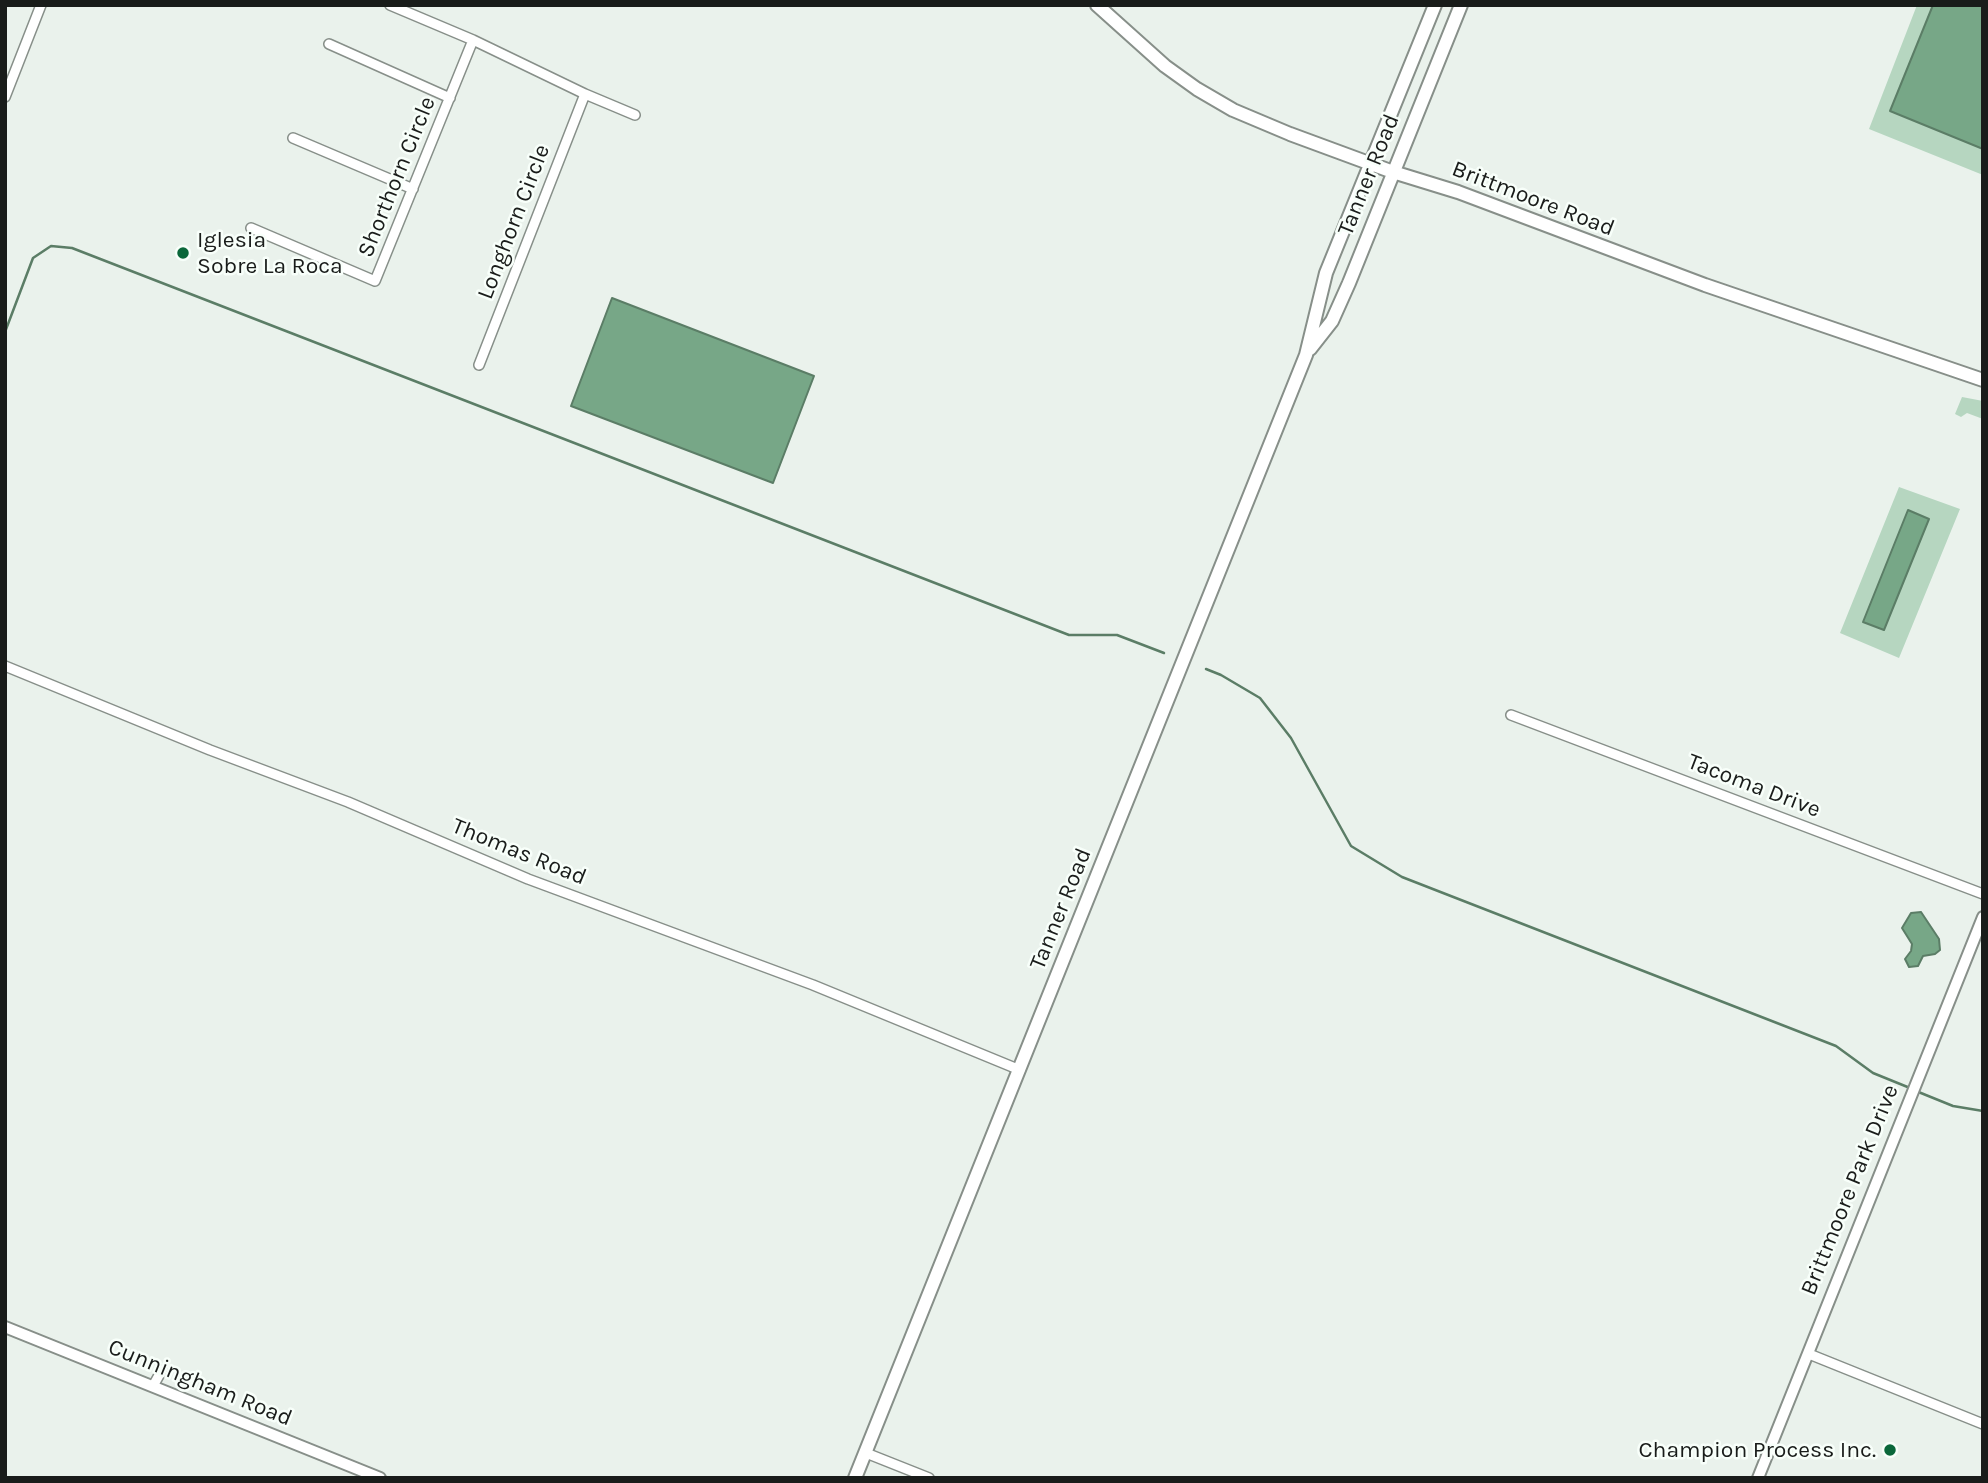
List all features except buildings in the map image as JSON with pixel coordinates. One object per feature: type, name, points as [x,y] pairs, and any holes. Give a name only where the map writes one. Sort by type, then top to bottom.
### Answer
[{"type":"main road","name":"Brittmoore Road","points":[[1097,5],[1165,65],[1197,89],[1233,110],[1290,134],[1393,172],[1458,191],[1705,285],[1983,380]]},
{"type":"main road","name":"Tanner Road","points":[[855,1478],[1306,355],[1326,273],[1435,5]]},
{"type":"main road","name":"Tanner Road","points":[[1306,355],[1332,321],[1461,5]]},
{"type":"street","points":[[5,97],[41,5]]},
{"type":"street","points":[[390,5],[635,115]]},
{"type":"street","name":"Shorthorn Circle","points":[[251,228],[375,281],[473,40]]},
{"type":"street","points":[[329,44],[450,98]]},
{"type":"street","name":"Longhorn Circle","points":[[479,365],[585,94]]},
{"type":"street","points":[[293,138],[413,189]]},
{"type":"street","name":"Thomas Road","points":[[5,666],[210,750],[348,802],[528,879],[813,985],[1020,1070]]},
{"type":"street","name":"Tacoma Drive","points":[[1511,715],[1983,894]]},
{"type":"street","name":"Brittmoore Park Drive","points":[[1758,1478],[1983,917]]},
{"type":"street","name":"Cunningham Road","points":[[5,1327],[380,1478]]},
{"type":"street","points":[[1809,1354],[1983,1424]]},
{"type":"street","points":[[153,1386],[162,1370]]},
{"type":"street","points":[[866,1453],[929,1478]]},
{"type":"shaded area","points":[[1917,5],[1933,5],[1890,111],[1983,149],[1983,175],[1869,129]]},
{"type":"shaded area","points":[[1933,5],[1983,5],[1983,149],[1890,111]]},
{"type":"shaded area","points":[[612,298],[814,376],[773,483],[571,406]]},
{"type":"shaded area","points":[[1962,397],[1983,401],[1983,419],[1967,413],[1961,417],[1955,414]]},
{"type":"shaded area","points":[[1899,487],[1960,509],[1899,658],[1840,633]]},
{"type":"shaded area","points":[[1908,510],[1929,519],[1884,630],[1863,622]]},
{"type":"shaded area","points":[[1921,912],[1939,939],[1940,950],[1935,954],[1923,956],[1918,966],[1909,967],[1905,959],[1912,944],[1902,928],[1911,913]]},
{"type":"waterway","points":[[5,332],[33,258],[51,246],[72,248],[1069,635],[1117,635],[1164,653]]},
{"type":"waterway","points":[[1206,669],[1260,698],[1291,738],[1351,846],[1402,877],[1836,1046],[1873,1073],[1910,1088]]},
{"type":"waterway","points":[[1916,1091],[1953,1106],[1983,1111]]},
{"type":"place","name":"Iglesia Sobre La Roca","points":[[183,253]]},
{"type":"place","name":"Champion Process Inc.","points":[[1890,1450]]}]
